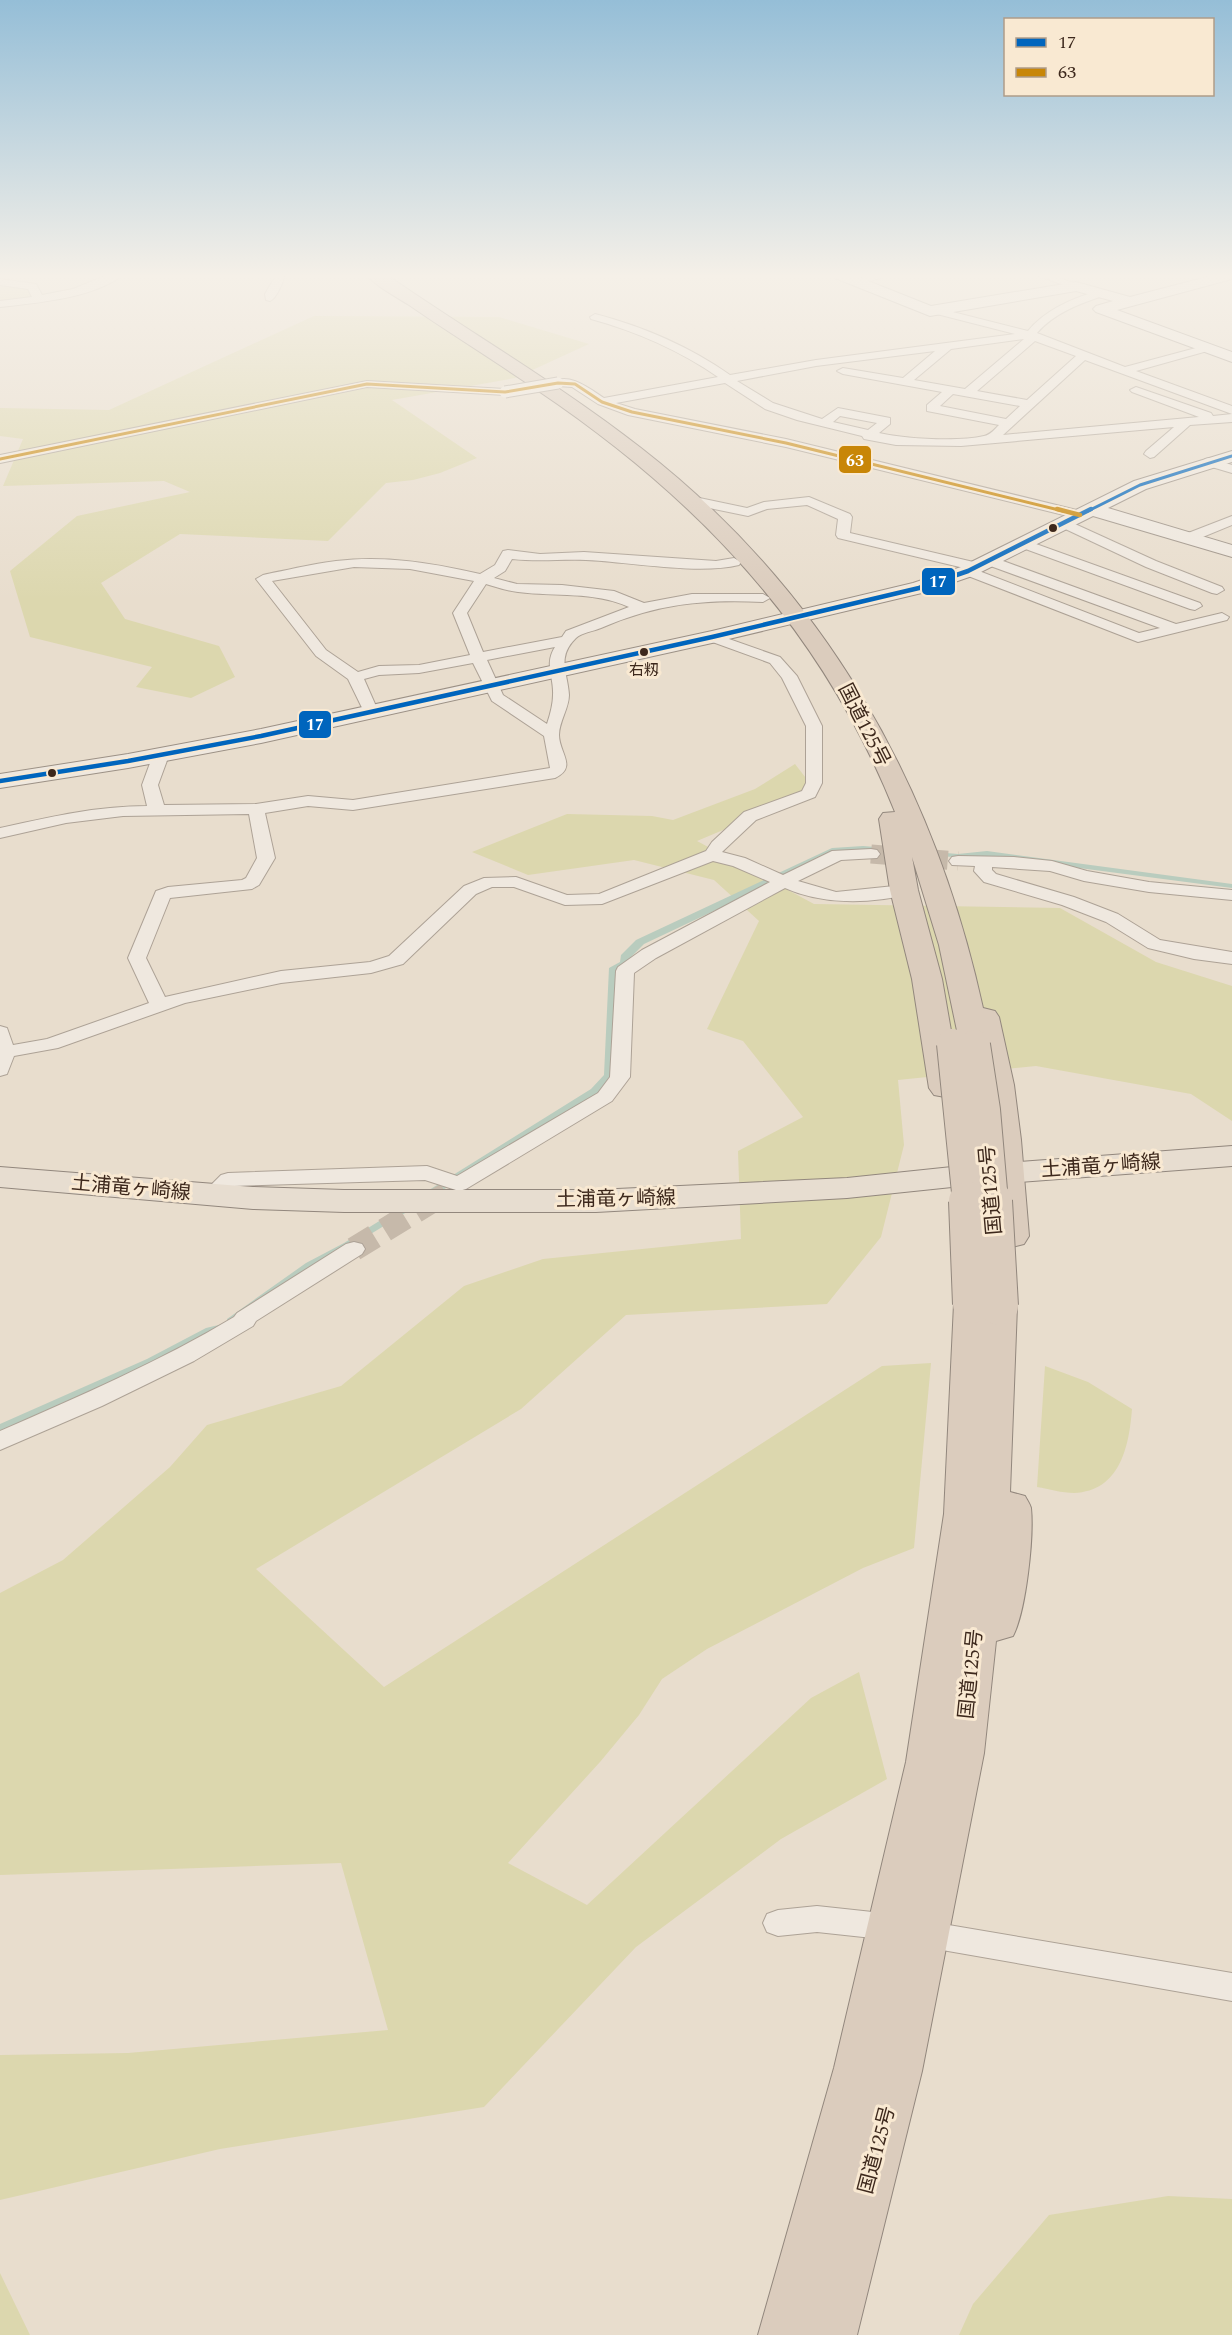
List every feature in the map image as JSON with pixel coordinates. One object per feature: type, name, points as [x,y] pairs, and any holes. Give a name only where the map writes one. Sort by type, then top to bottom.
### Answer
[{"type":"highway","name":"国道125号","points":[[521,382],[591,429],[671,496],[734,562],[763,598],[789,619]]},
{"type":"highway","name":"国道125号","points":[[536,382],[603,427],[690,501],[752,560],[789,619],[873,775],[900,819],[934,949],[963,1044],[982,1085],[995,1219],[964,1514],[945,1758],[908,1931],[859,2068],[786,2335]]},
{"type":"highway","points":[[900,819],[904,890],[927,979],[947,1099],[953,1188],[957,1301],[952,1395],[939,1554],[924,1650],[945,1758]]},
{"type":"highway","points":[[900,819],[946,882],[963,926],[998,1085],[1016,1296],[1017,1398],[1008,1563],[993,1660],[945,1758]]},
{"type":"highway","name":"国道125号","points":[[829,2335],[897,2072],[908,1931]]},
{"type":"main road","name":"土浦竜ヶ崎線","points":[[0,1197],[215,1214],[340,1218],[597,1220],[756,1213],[953,1188],[1229,1159]]},
{"type":"main road","name":"土浦竜ヶ崎線","points":[[0,1177],[212,1195],[344,1202],[596,1200],[953,1188]]},
{"type":"street","points":[[602,402],[719,382]]},
{"type":"street","points":[[734,382],[754,398],[770,406],[868,436],[916,443],[961,442],[1189,420],[1232,418]]},
{"type":"street","points":[[905,382],[1029,404]]},
{"type":"street","points":[[968,393],[980,382]]},
{"type":"street","points":[[992,438],[1054,382]]},
{"type":"street","points":[[1157,382],[1232,410]]},
{"type":"street","points":[[0,459],[367,384],[505,392],[558,383],[575,384],[602,402],[632,412],[786,443],[1078,516],[1188,538],[1232,551]]},
{"type":"street","points":[[951,390],[931,408],[1008,423]]},
{"type":"street","points":[[1136,390],[1213,419]]},
{"type":"street","points":[[824,423],[838,412],[886,421],[868,436]]},
{"type":"street","points":[[1150,454],[1189,420]]},
{"type":"street","points":[[884,468],[916,443]]},
{"type":"street","points":[[0,781],[162,755],[371,713],[892,595],[978,566],[1151,481],[1232,456]]},
{"type":"street","points":[[1209,462],[1232,469]]},
{"type":"street","points":[[690,501],[748,512],[765,506],[809,501],[845,517],[843,535],[978,566],[1081,594],[1175,629]]},
{"type":"street","points":[[1078,516],[1151,564],[1217,590]]},
{"type":"street","points":[[1188,538],[1232,520]]},
{"type":"street","points":[[1025,544],[1195,606]]},
{"type":"street","points":[[551,734],[497,698],[460,613],[483,579],[500,568],[508,554],[540,558],[584,556],[716,565],[734,562]]},
{"type":"street","points":[[371,713],[355,677],[321,653],[263,579],[337,565],[394,564],[437,568],[517,588],[562,589],[614,595],[642,608]]},
{"type":"street","points":[[1048,604],[1081,594],[1151,564]]},
{"type":"street","points":[[978,566],[1048,604],[1138,638],[1222,617]]},
{"type":"street","points":[[0,833],[66,818],[157,810],[256,809],[308,801],[353,805],[549,775],[557,771],[559,765],[551,734],[561,694],[556,671],[558,654],[571,634],[657,603],[714,595],[763,598]]},
{"type":"street","points":[[0,1032],[2,1059],[180,998],[245,983],[371,967],[396,960],[470,890],[490,882],[516,882],[566,900],[580,901],[602,898],[712,855],[718,846],[750,816],[809,794],[814,783],[814,726],[789,676],[775,660],[712,637]]},
{"type":"street","points":[[355,677],[379,670],[419,669],[567,640]]},
{"type":"street","points":[[157,810],[150,785],[162,755]]},
{"type":"street","points":[[160,1005],[137,958],[162,895],[168,892],[237,888],[253,881],[266,858],[256,809]]},
{"type":"street","points":[[712,855],[739,862],[803,890],[836,897],[904,890]]},
{"type":"street","points":[[212,1195],[228,1180],[427,1173],[459,1184],[605,1096],[620,1077],[625,971],[649,954],[838,855],[871,855]]},
{"type":"street","points":[[958,861],[1052,866],[1084,876],[1149,887],[1232,895]]},
{"type":"street","points":[[984,861],[983,871],[990,878],[1068,901],[1112,918],[1154,944],[1232,958]]},
{"type":"street","points":[[0,1441],[154,1372],[216,1340],[245,1321],[245,1318],[354,1250]]},
{"type":"street","points":[[778,1923],[817,1919],[908,1931],[1232,1987]]},
{"type":"shaded area","points":[[170,382],[493,382],[392,400],[477,458],[440,473],[413,480],[386,483],[328,541],[180,534],[101,583],[125,619],[219,646],[235,677],[191,698],[136,687],[152,667],[30,637],[10,571],[77,516],[190,492],[164,481],[3,486],[23,439],[0,436],[0,408],[109,410]]},
{"type":"shaded area","points":[[795,764],[816,791],[697,841],[814,904],[1060,908],[1156,962],[1232,986],[1232,1121],[1191,1094],[1036,1066],[898,1080],[904,1145],[881,1237],[827,1304],[626,1315],[521,1409],[256,1569],[384,1687],[882,1366],[931,1363],[914,1548],[863,1568],[707,1649],[662,1679],[639,1715],[600,1762],[508,1863],[587,1905],[811,1698],[859,1672],[887,1779],[781,1839],[636,1947],[484,2107],[220,2149],[0,2200],[0,2055],[128,2053],[388,2030],[341,1863],[0,1875],[0,1593],[63,1560],[170,1467],[207,1425],[341,1386],[464,1286],[543,1259],[741,1239],[738,1151],[803,1117],[743,1041],[707,1029],[759,921],[714,880],[634,860],[528,875],[472,852],[567,814],[652,816],[673,820],[755,789]]},
{"type":"shaded area","points":[[863,846],[958,854],[987,851],[1232,884],[1232,888],[988,856],[836,853],[644,944],[631,957],[615,1076],[600,1094],[315,1268],[239,1322],[0,1435],[0,1424],[147,1359],[206,1328],[227,1323],[227,1319],[306,1263],[344,1243],[591,1089],[604,1075],[609,968],[620,962],[621,955],[636,940],[832,848]]},
{"type":"shaded area","points":[[1045,1366],[1088,1382],[1132,1409],[1128,1438],[1119,1464],[1112,1476],[1090,1490],[1069,1493],[1037,1487]]},
{"type":"shaded area","points":[[1168,2196],[1232,2199],[1232,2335],[959,2335],[973,2304],[1049,2215]]},
{"type":"shaded area","points":[[0,2273],[30,2335],[0,2335]]},
{"type":"tunnel","points":[[871,854],[958,861]]},
{"type":"tunnel","points":[[429,1202],[459,1184]]},
{"type":"tunnel","points":[[354,1249],[432,1201]]},
{"type":"transit line","name":"63","points":[[0,459],[367,384],[505,392],[558,383],[575,384],[602,402],[632,412],[786,443],[1080,515]]},
{"type":"transit line","name":"17","points":[[0,781],[128,761],[261,736],[712,637],[919,588],[968,571],[1140,485],[1232,456]]},
{"type":"place","name":"右籾","points":[[644,652]]}]
